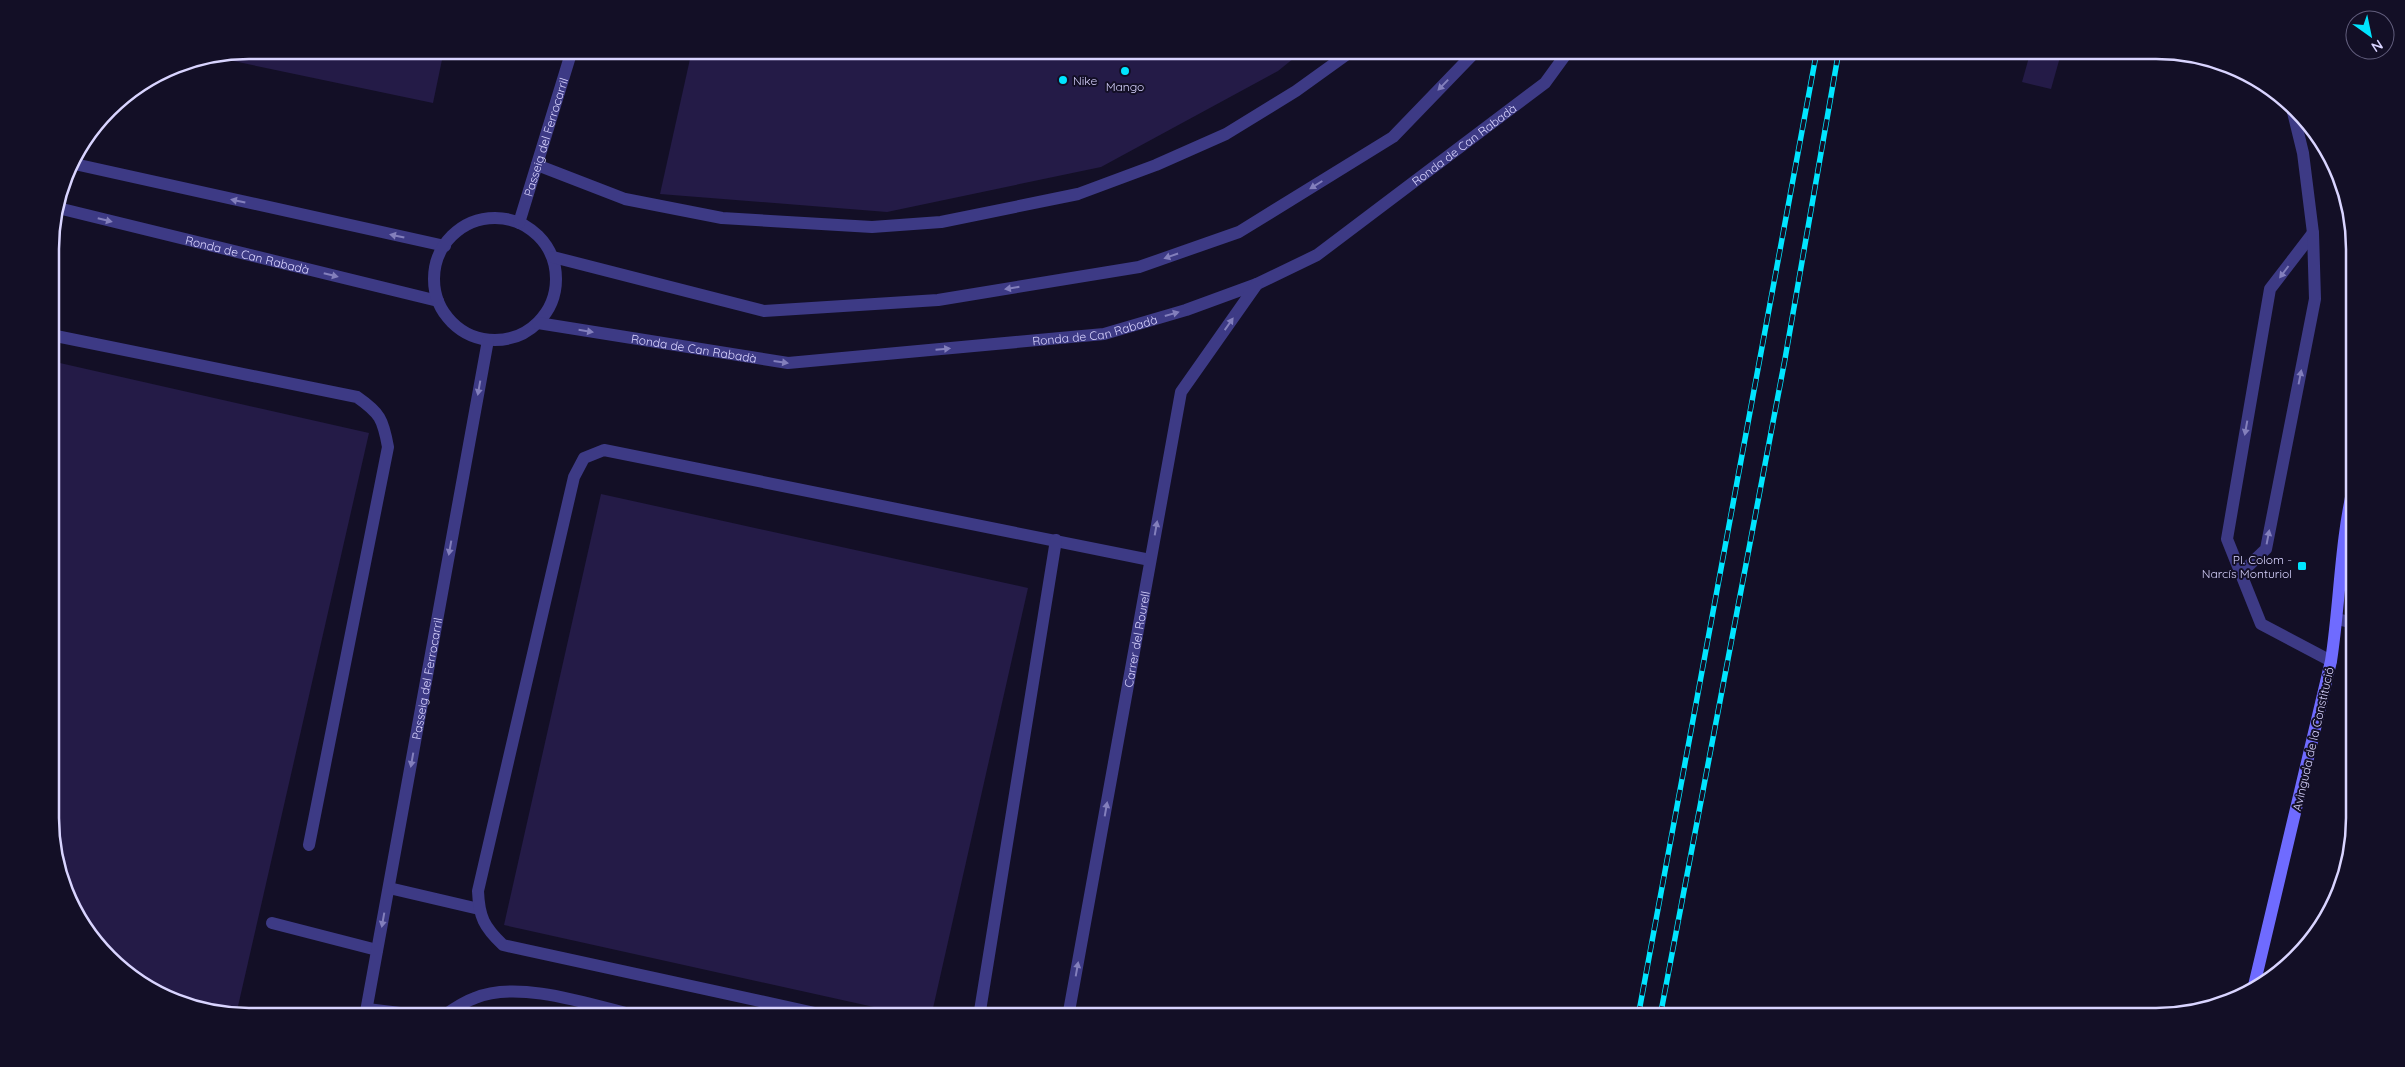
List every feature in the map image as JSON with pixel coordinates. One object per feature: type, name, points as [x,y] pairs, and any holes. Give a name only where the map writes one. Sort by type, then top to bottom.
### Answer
[{"type":"street","name":"Passeig del Ferrocarril","points":[[519,223],[569,59]]},
{"type":"street","points":[[537,165],[625,199],[722,218],[872,227],[940,222],[1078,194],[1156,165],[1226,134],[1296,91],[1340,59]]},
{"type":"street","points":[[553,257],[764,311],[938,300],[1139,267],[1239,232],[1393,137],[1468,59]]},
{"type":"street","name":"Ronda de Can Rabadà","points":[[538,323],[788,363],[1104,334],[1186,310],[1257,284],[1317,255],[1545,83],[1562,59]]},
{"type":"street","points":[[2240,574],[2266,550],[2315,299],[2313,233],[2303,153],[2294,118]]},
{"type":"street","points":[[78,165],[445,246]]},
{"type":"street","name":"Ronda de Can Rabadà","points":[[63,209],[438,301]]},
{"type":"street","points":[[506,218],[519,223],[542,239],[553,257],[557,278],[554,299],[544,317],[538,323],[528,332],[509,340],[488,340],[469,335],[453,324],[441,309],[434,290],[434,271],[440,253],[451,236],[466,225],[485,219],[506,218]]},
{"type":"street","points":[[2313,233],[2270,289],[2228,539],[2240,574],[2262,624],[2331,661]]},
{"type":"street","name":"Carrer del Rourell","points":[[1070,1008],[1181,392],[1257,284]]},
{"type":"street","points":[[59,337],[357,397],[376,410],[384,425],[388,447],[309,845]]},
{"type":"street","name":"Passeig del Ferrocarril","points":[[367,1008],[488,340]]},
{"type":"street","points":[[791,1008],[503,945],[486,929],[479,909],[478,891],[574,477],[584,458],[604,450],[1150,560]]},
{"type":"street","name":"Avinguda de la Constitució","points":[[2255,980],[2331,661],[2338,619],[2340,570],[2346,533]]},
{"type":"street","points":[[980,1008],[1056,540]]},
{"type":"street","points":[[2338,619],[2346,621]]},
{"type":"street","points":[[389,888],[479,909]]},
{"type":"street","points":[[272,923],[377,950]]},
{"type":"street","points":[[457,1008],[475,997],[496,992],[526,990],[603,1008]]},
{"type":"building","points":[[442,59],[433,103],[227,60]]},
{"type":"building","points":[[690,59],[1293,59],[1278,71],[1101,167],[887,212],[660,194]]},
{"type":"building","points":[[2028,59],[2059,59],[2051,89],[2022,82]]},
{"type":"building","points":[[59,363],[369,433],[238,1008],[200,1002],[176,994],[154,983],[114,953],[98,934],[78,902],[62,855],[59,831]]},
{"type":"building","points":[[601,494],[1028,588],[933,1008],[878,1008],[504,925]]},
{"type":"railway","points":[[1640,1008],[1815,59]]},
{"type":"railway","points":[[1662,1008],[1785,359],[1837,59]]},
{"type":"place","name":"Mango","points":[[1125,71]]},
{"type":"place","name":"Nike","points":[[1063,80]]},
{"type":"place","name":"Pl. Colom - Narcís Monturiol","points":[[2302,566]]}]
